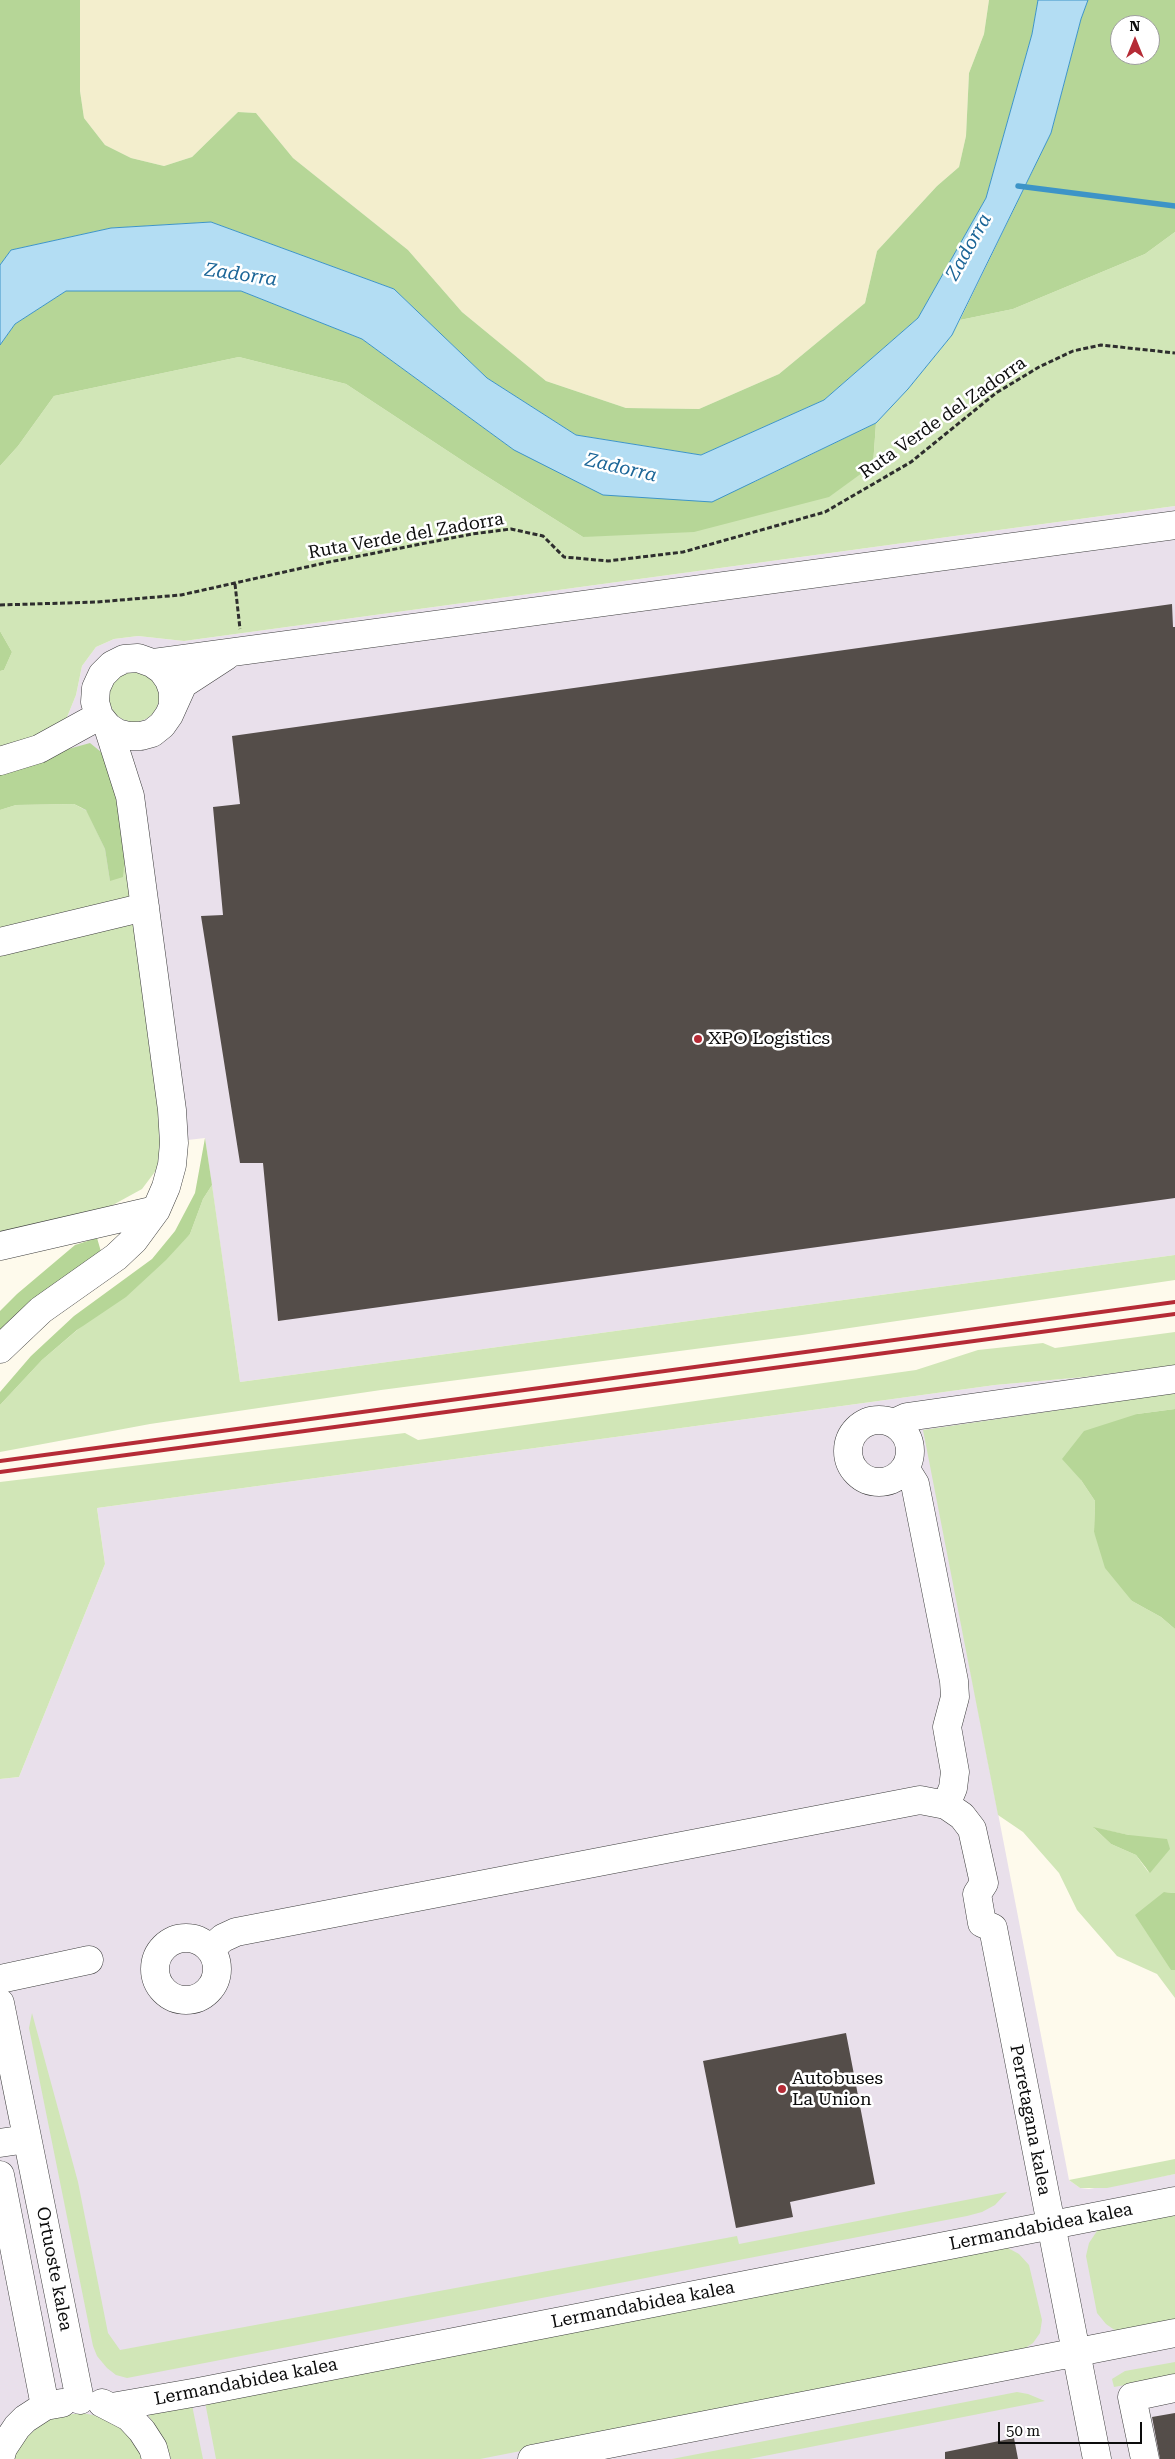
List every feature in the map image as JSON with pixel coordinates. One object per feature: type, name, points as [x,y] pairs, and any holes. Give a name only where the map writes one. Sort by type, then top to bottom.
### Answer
[{"type":"street","points":[[152,663],[236,641],[1175,526]]},
{"type":"street","points":[[130,796],[142,749],[152,733],[162,725],[169,715],[183,684],[236,641]]},
{"type":"street","points":[[0,1349],[41,1310],[116,1257],[138,1235],[156,1210],[166,1188],[174,1143],[172,1110],[130,796],[95,695],[102,675],[112,666],[124,660],[138,658],[152,663],[162,670],[169,680],[173,691],[173,703]]},
{"type":"street","points":[[103,721],[117,733],[129,736],[152,733]]},
{"type":"street","points":[[0,761],[38,750],[103,721]]},
{"type":"street","points":[[0,942],[145,907]]},
{"type":"street","points":[[0,1246],[156,1210]]},
{"type":"street","points":[[894,1423],[907,1416],[1175,1379]]},
{"type":"street","points":[[881,1420],[894,1423],[904,1432],[909,1443],[910,1456],[905,1468],[895,1477],[884,1481],[870,1480],[859,1474],[851,1464],[848,1452],[850,1439],[858,1428],[875,1421],[881,1420]]},
{"type":"street","points":[[210,1949],[223,1938],[236,1932],[906,1801],[932,1800],[946,1805],[953,1788],[955,1772],[947,1727],[955,1697],[954,1680],[915,1484],[905,1468]]},
{"type":"street","name":"Perretagana kalea","points":[[946,1805],[962,1816],[972,1829],[984,1882],[996,1892],[1001,1920],[992,1928],[1097,2459]]},
{"type":"street","points":[[0,1979],[89,1960]]},
{"type":"street","name":"Ortuoste kalea","points":[[0,2003],[80,2400]]},
{"type":"street","points":[[0,2143],[27,2139]]},
{"type":"street","name":"Ortuoste kalea","points":[[0,2176],[45,2406]]},
{"type":"street","name":"Lermandabidea kalea","points":[[112,2407],[208,2390],[1175,2200]]},
{"type":"street","points":[[532,2459],[1175,2333]]},
{"type":"street","points":[[1145,2459],[1132,2397],[1175,2388]]},
{"type":"street","points":[[0,2459],[8,2429],[45,2406],[80,2400],[112,2407],[129,2417],[142,2431],[153,2448],[156,2459]]},
{"type":"path","name":"Ruta Verde del Zadorra","points":[[0,605],[97,602],[181,594],[472,534],[511,529],[543,536],[564,557],[608,561],[683,552],[825,512],[878,483],[911,462],[996,392],[1039,367],[1072,351],[1101,346],[1175,353]]},
{"type":"path","points":[[235,584],[236,641]]},
{"type":"shaded area","points":[[80,0],[989,0],[984,34],[969,73],[966,136],[959,167],[937,186],[877,251],[865,303],[779,374],[699,409],[626,408],[546,381],[462,312],[408,250],[293,158],[256,113],[238,112],[192,157],[164,166],[131,158],[105,145],[84,118],[80,91]]},
{"type":"shaded area","name":"XPO Logistics","points":[[1175,506],[1175,1255],[240,1382],[205,1138],[162,1143],[63,727],[76,695],[82,666],[96,647],[114,639],[138,636],[184,641]]},
{"type":"shaded area","points":[[1175,1365],[1175,1393],[924,1431],[1069,2180],[1080,2188],[1089,2189],[1175,2174],[1175,2459],[0,2459],[0,1779],[19,1777],[105,1564],[97,1508],[995,1385],[1084,1377]]},
{"type":"green space","points":[[0,0],[80,0],[80,91],[84,118],[105,145],[131,158],[164,166],[192,157],[238,112],[256,113],[293,158],[408,250],[462,312],[546,381],[626,408],[699,409],[779,374],[865,303],[877,251],[937,186],[959,167],[966,136],[969,73],[984,34],[989,0],[1038,0],[1032,34],[986,198],[918,318],[824,400],[701,455],[576,435],[487,378],[394,289],[211,222],[111,228],[11,250],[0,265]]},
{"type":"green space","points":[[1088,0],[1175,0],[1175,232],[1145,254],[1013,309],[960,320],[1051,133],[1081,19]]},
{"type":"green space","points":[[1175,232],[1175,506],[184,641],[138,636],[114,639],[96,647],[82,666],[76,695],[63,727],[0,752],[0,671],[4,670],[12,652],[0,631],[0,466],[18,446],[54,396],[239,357],[346,384],[583,537],[873,465],[876,423],[908,389],[952,335],[960,320],[1013,309],[1145,254]]},
{"type":"green space","points":[[66,291],[241,291],[362,339],[514,450],[754,482],[876,423],[873,465],[829,497],[694,532],[583,537],[346,384],[239,357],[54,396],[18,446],[0,466],[0,345],[15,324]]},
{"type":"green space","points":[[0,631],[12,652],[4,670],[0,671]]},
{"type":"green space","points":[[129,672],[139,672],[152,679],[159,692],[159,702],[152,715],[139,722],[129,722],[120,718],[113,711],[109,702],[109,692],[113,683],[120,676]]},
{"type":"green space","points":[[90,743],[117,765],[125,856],[123,877],[110,881],[105,849],[86,810],[74,804],[16,805],[0,810],[0,768]]},
{"type":"green space","points":[[74,804],[87,811],[105,849],[110,881],[125,856],[154,1042],[162,1143],[157,1169],[142,1189],[111,1206],[0,1235],[0,810],[16,805]]},
{"type":"green space","points":[[205,1138],[212,1185],[203,1199],[190,1234],[166,1260],[126,1297],[77,1330],[42,1360],[0,1405],[0,1392],[31,1356],[74,1316],[152,1259],[175,1231],[195,1193]]},
{"type":"green space","points":[[212,1185],[240,1382],[1175,1255],[1175,1280],[802,1335],[381,1390],[150,1424],[0,1452],[0,1405],[42,1360],[190,1234],[203,1199]]},
{"type":"green space","points":[[97,1238],[102,1255],[0,1333],[0,1311],[17,1294],[75,1245]]},
{"type":"green space","points":[[1175,1332],[1175,1365],[1084,1377],[995,1385],[97,1508],[105,1564],[19,1777],[0,1779],[0,1482],[405,1433],[418,1440],[916,1370],[978,1350],[1043,1343],[1055,1348]]},
{"type":"green space","points":[[1175,1393],[1175,1409],[1137,1414],[1081,1480],[1095,1501],[1094,1532],[1132,1601],[1161,1617],[1175,1629],[1175,1893],[1164,1892],[1171,1970],[1175,1970],[1175,1998],[1157,1974],[1117,1956],[1077,1910],[1059,1873],[1023,1832],[998,1815],[923,1430]],"holes":[[[1094,1828],[1129,1835],[1149,1873],[1136,1855],[1111,1844]]]},
{"type":"green space","points":[[1175,1409],[1175,1629],[1161,1617],[1132,1601],[1105,1568],[1094,1532],[1095,1501],[1081,1480],[1062,1459],[1084,1431],[1137,1414]]},
{"type":"green space","points":[[1093,1827],[1129,1835],[1167,1839],[1170,1849],[1150,1873],[1136,1855],[1111,1844]]},
{"type":"green space","points":[[1164,1892],[1175,1893],[1175,1970],[1171,1970],[1135,1915]]},
{"type":"green space","points":[[32,2013],[78,2182],[108,2333],[120,2350],[737,2236],[739,2244],[1007,2192],[995,2205],[982,2212],[967,2216],[127,2378],[116,2375],[107,2368],[97,2356],[93,2346],[29,2028]]},
{"type":"green space","points":[[1175,2159],[1175,2174],[1107,2188],[1080,2188],[1069,2180]]},
{"type":"green space","points":[[1175,2212],[1175,2324],[1116,2331],[1106,2324],[1097,2313],[1086,2256],[1089,2243],[1097,2231],[1114,2224]]},
{"type":"green space","points":[[995,2247],[1008,2248],[1019,2254],[1029,2265],[1042,2320],[1040,2333],[1033,2343],[1016,2354],[480,2459],[216,2459],[205,2402]]},
{"type":"green space","points":[[1175,2362],[1175,2376],[1114,2387],[1112,2379],[1125,2371]]},
{"type":"green space","points":[[1017,2392],[1045,2401],[749,2459],[672,2459]]},
{"type":"green space","points":[[192,2405],[203,2459],[171,2459],[163,2438],[147,2413]]},
{"type":"green space","points":[[83,2413],[101,2417],[118,2425],[132,2438],[144,2459],[14,2459],[19,2447],[31,2433],[46,2421],[64,2415]]},
{"type":"water","name":"Zadorra","points":[[1038,0],[1088,0],[1081,19],[1051,133],[952,335],[908,389],[876,423],[712,502],[603,495],[514,450],[362,339],[241,291],[66,291],[15,324],[0,345],[0,265],[11,250],[111,228],[211,222],[394,289],[487,378],[576,435],[701,455],[824,400],[918,318],[986,198],[1032,34]]},
{"type":"building","name":"XPO Logistics","points":[[1172,604],[1173,627],[1175,627],[1175,1198],[278,1321],[263,1163],[240,1163],[201,916],[223,915],[213,807],[240,804],[232,736]]},
{"type":"building","name":"Autobuses La Union","points":[[846,2033],[875,2184],[790,2202],[793,2217],[736,2228],[703,2061]]},
{"type":"building","points":[[1175,2413],[1175,2459],[1160,2459],[1152,2417]]},
{"type":"building","points":[[1014,2438],[1018,2459],[945,2459],[945,2452]]},
{"type":"waterway","points":[[1018,186],[1175,206]]},
{"type":"railway","points":[[0,1461],[1175,1302]]},
{"type":"railway","points":[[0,1472],[1175,1314]]},
{"type":"place","name":"XPO Logistics","points":[[698,1039]]},
{"type":"place","name":"Autobuses La Union","points":[[782,2089]]}]
